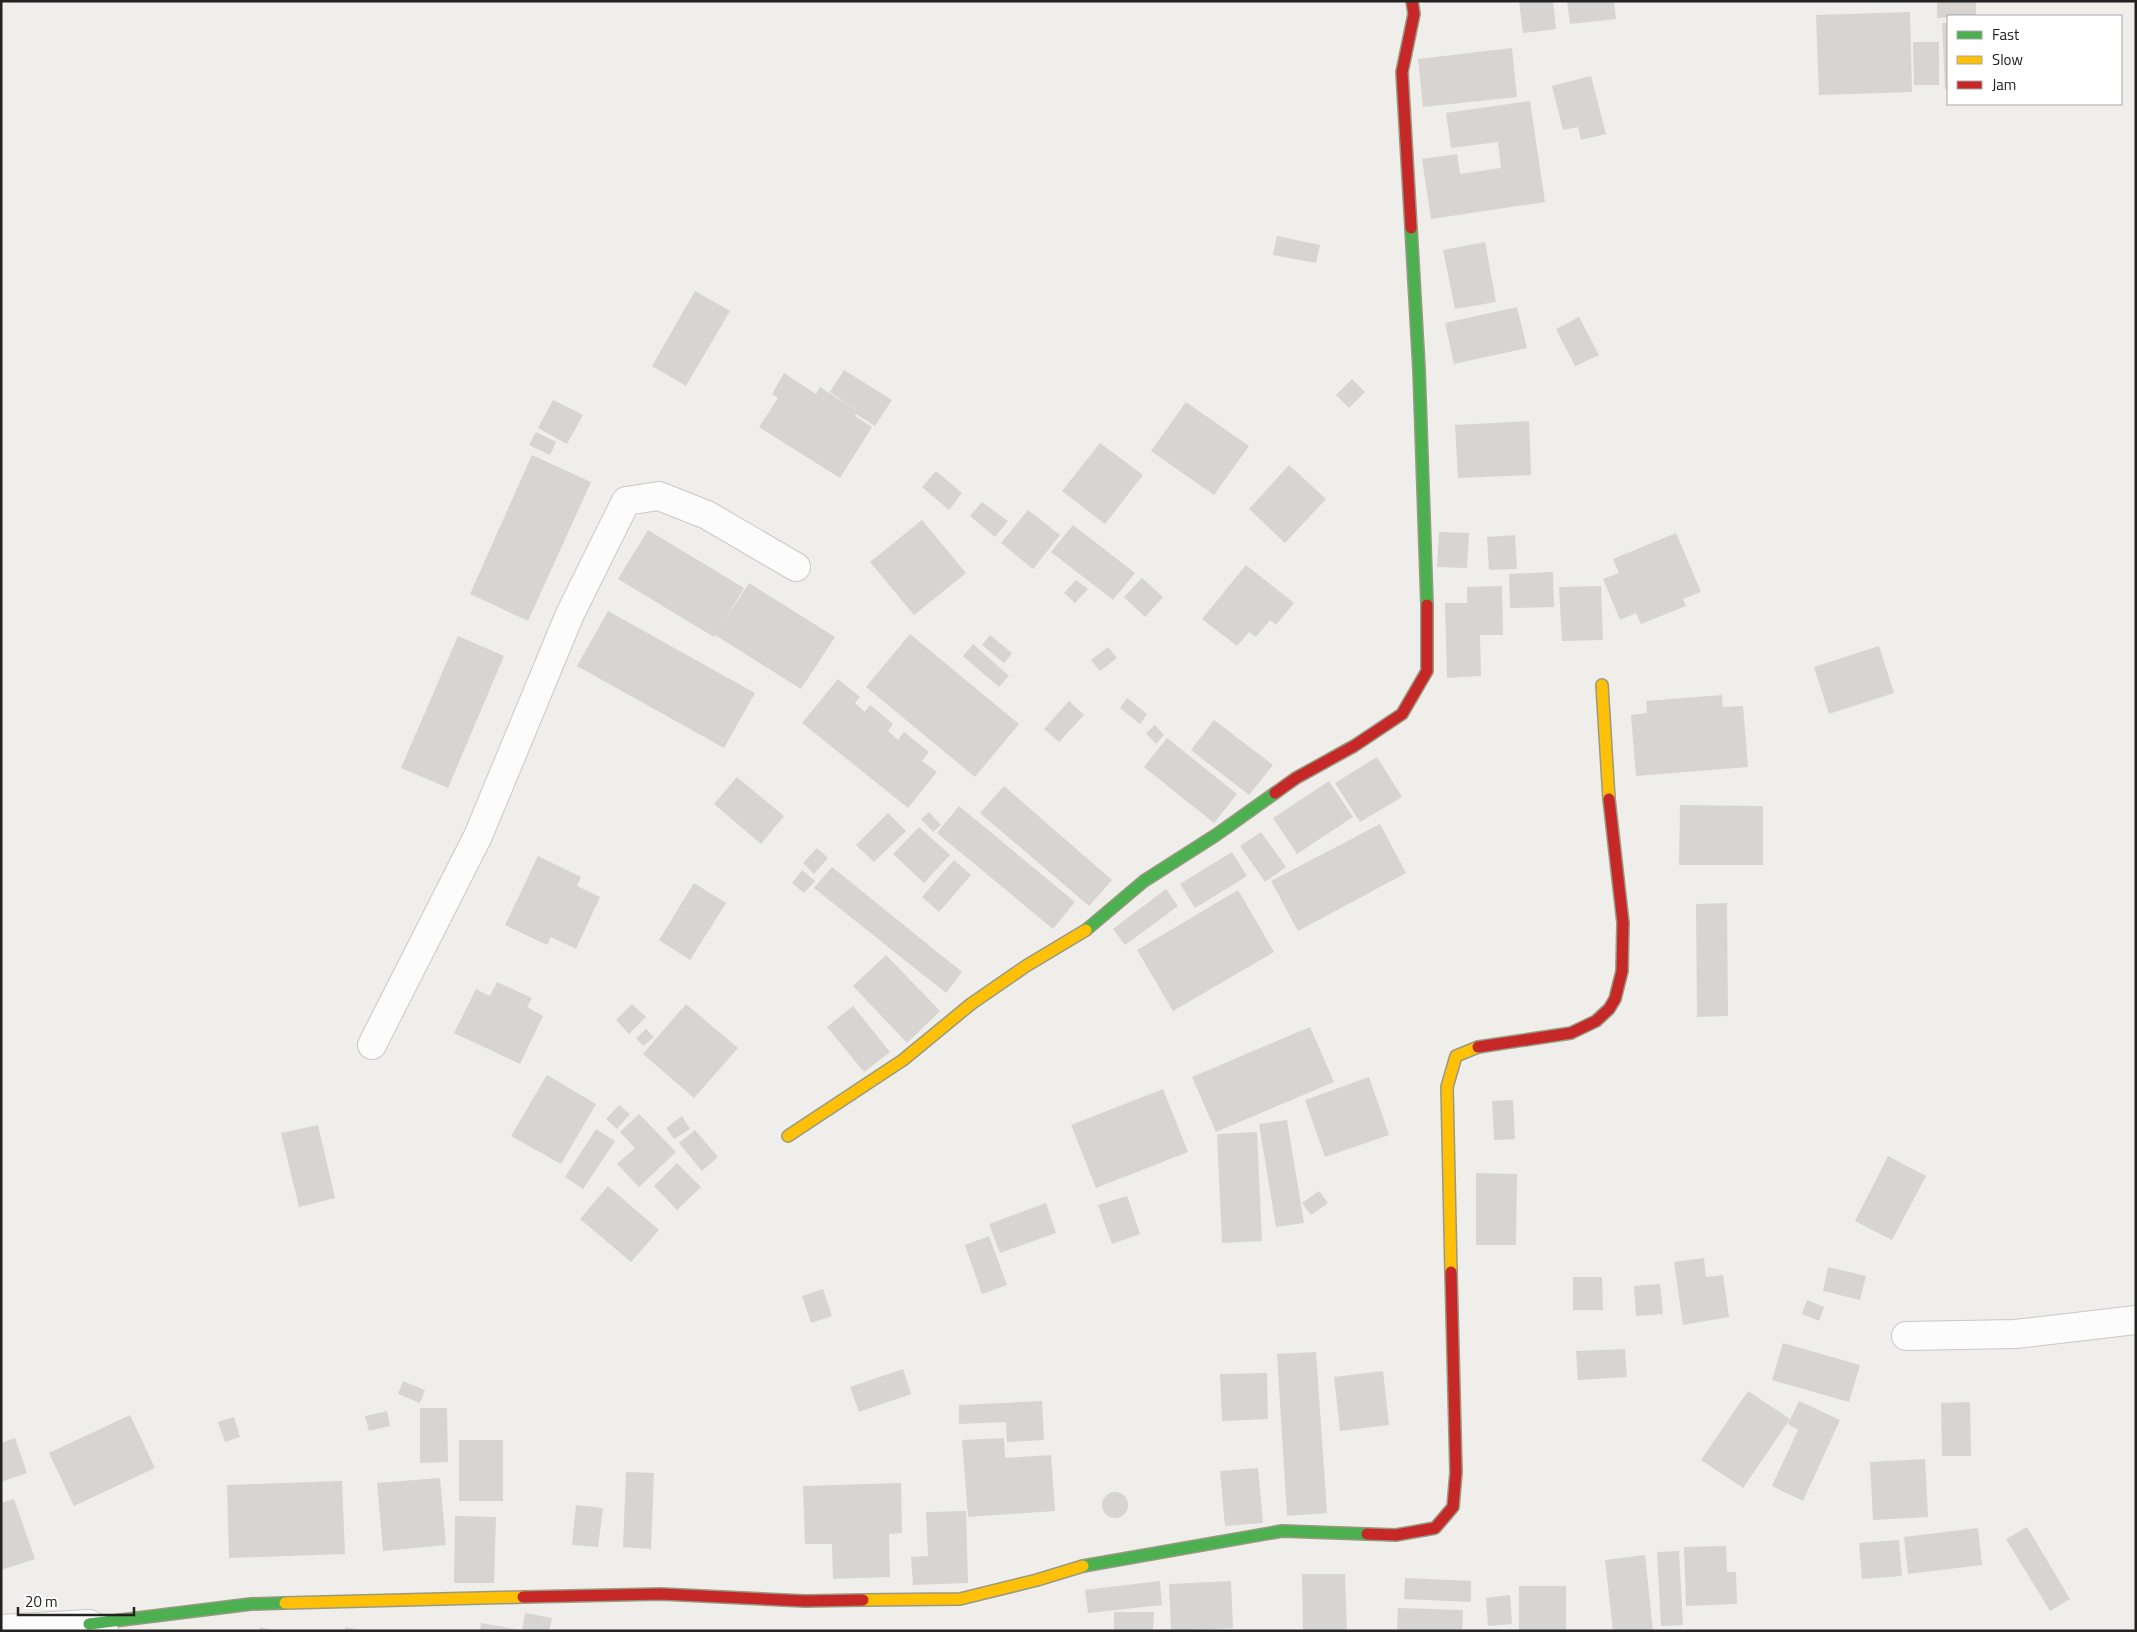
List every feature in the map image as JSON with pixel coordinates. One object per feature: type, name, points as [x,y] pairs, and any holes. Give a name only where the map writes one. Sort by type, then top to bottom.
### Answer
[{"type":"street","points":[[788,1136],[903,1060],[971,1004],[1026,966],[1093,926],[1144,881],[1216,835],[1296,778],[1354,746],[1402,714],[1427,671],[1427,599],[1419,369],[1402,72],[1414,14],[1412,1]]},
{"type":"street","points":[[372,1045],[478,836],[570,614],[626,501],[659,496],[707,515],[796,567]]},
{"type":"street","points":[[1,1629],[96,1627],[251,1604],[661,1594],[805,1600],[960,1599],[1037,1580],[1088,1564],[1282,1531],[1396,1535],[1435,1528],[1453,1507],[1456,1472],[1447,1087],[1456,1056],[1468,1048],[1510,1040],[1552,1039],[1588,1027],[1606,1012],[1616,996],[1623,960],[1622,908],[1609,799],[1602,685]]},
{"type":"street","points":[[1906,1336],[2015,1334],[2136,1320]]},
{"type":"building","points":[[1519,1],[1553,1],[1556,29],[1523,33]]},
{"type":"building","points":[[1567,1],[1614,1],[1616,19],[1570,24]]},
{"type":"building","points":[[1937,1],[1976,1],[1976,15],[1947,15],[1947,17],[1937,18]]},
{"type":"building","points":[[1910,12],[1912,92],[1819,95],[1816,15]]},
{"type":"building","points":[[1942,23],[1947,23],[1947,89],[1945,89]]},
{"type":"building","points":[[1913,42],[1939,42],[1939,85],[1914,85]]},
{"type":"building","points":[[1512,48],[1517,97],[1423,107],[1418,59]]},
{"type":"building","points":[[1591,76],[1606,134],[1581,140],[1578,127],[1563,130],[1552,86]]},
{"type":"building","points":[[1530,101],[1545,202],[1431,219],[1422,159],[1457,154],[1460,174],[1501,168],[1498,142],[1451,148],[1446,113]]},
{"type":"building","points":[[1277,236],[1320,245],[1316,263],[1273,255]]},
{"type":"building","points":[[1485,242],[1496,302],[1455,309],[1443,250]]},
{"type":"building","points":[[695,291],[730,311],[686,386],[652,366]]},
{"type":"building","points":[[1517,307],[1527,348],[1454,364],[1445,323]]},
{"type":"building","points":[[1579,317],[1599,355],[1575,366],[1556,329]]},
{"type":"building","points":[[844,370],[892,400],[875,426],[856,414],[855,416],[872,427],[840,478],[759,427],[778,398],[772,394],[784,373],[816,394],[820,387],[859,412],[830,392]]},
{"type":"building","points":[[1352,379],[1365,392],[1349,408],[1336,395]]},
{"type":"building","points":[[553,400],[583,415],[567,444],[538,428]]},
{"type":"building","points":[[1186,402],[1249,446],[1214,495],[1151,451]]},
{"type":"building","points":[[1529,421],[1531,475],[1458,478],[1455,425]]},
{"type":"building","points":[[536,432],[556,442],[550,455],[529,445]]},
{"type":"building","points":[[1100,443],[1143,475],[1105,524],[1062,491]]},
{"type":"building","points":[[532,455],[591,482],[528,621],[470,594]]},
{"type":"building","points":[[1289,465],[1326,499],[1285,543],[1249,509]]},
{"type":"building","points":[[936,471],[962,493],[949,510],[922,487]]},
{"type":"building","points":[[982,502],[1008,521],[995,537],[970,516]]},
{"type":"building","points":[[1028,510],[1060,535],[1033,569],[1001,543]]},
{"type":"building","points":[[922,520],[966,573],[914,615],[870,562]]},
{"type":"building","points":[[1073,525],[1135,573],[1113,600],[1051,552]]},
{"type":"building","points":[[648,530],[744,588],[723,623],[749,583],[835,637],[801,689],[715,635],[714,637],[618,579]]},
{"type":"building","points":[[1439,532],[1469,533],[1467,568],[1437,567]]},
{"type":"building","points":[[1676,533],[1701,592],[1683,599],[1686,606],[1641,624],[1636,613],[1620,620],[1603,579],[1619,573],[1613,559]]},
{"type":"building","points":[[1515,535],[1517,569],[1489,570],[1487,537]]},
{"type":"building","points":[[1246,565],[1294,603],[1276,625],[1270,620],[1256,637],[1249,632],[1237,646],[1202,619]]},
{"type":"building","points":[[1553,572],[1554,607],[1510,608],[1509,574]]},
{"type":"building","points":[[1142,578],[1163,597],[1145,617],[1124,597]]},
{"type":"building","points":[[1076,580],[1088,589],[1075,603],[1064,593]]},
{"type":"building","points":[[1502,586],[1503,635],[1480,635],[1481,676],[1447,678],[1445,603],[1467,603],[1467,587]]},
{"type":"building","points":[[1601,586],[1603,640],[1562,641],[1559,587]]},
{"type":"building","points":[[608,611],[755,693],[724,748],[577,666]]},
{"type":"building","points":[[910,634],[1019,724],[975,777],[866,687]]},
{"type":"building","points":[[990,635],[1012,653],[1004,663],[982,645]]},
{"type":"building","points":[[458,636],[504,656],[448,788],[401,768]]},
{"type":"building","points":[[973,644],[1009,676],[999,687],[963,656]]},
{"type":"building","points":[[1879,646],[1894,693],[1829,714],[1814,667]]},
{"type":"building","points":[[1108,647],[1117,658],[1100,671],[1091,660]]},
{"type":"building","points":[[838,679],[860,697],[855,703],[865,712],[870,705],[893,724],[888,731],[898,740],[904,732],[929,752],[922,761],[937,772],[908,808],[802,723]]},
{"type":"building","points":[[1722,695],[1723,707],[1743,706],[1748,767],[1636,776],[1631,715],[1647,713],[1646,701]]},
{"type":"building","points":[[1127,698],[1147,714],[1140,724],[1120,708]]},
{"type":"building","points":[[1069,701],[1084,715],[1059,742],[1044,729]]},
{"type":"building","points":[[1214,720],[1273,765],[1249,795],[1191,750]]},
{"type":"building","points":[[1155,725],[1164,735],[1156,744],[1146,733]]},
{"type":"building","points":[[1167,738],[1237,794],[1214,823],[1144,767]]},
{"type":"building","points":[[1377,757],[1402,797],[1360,822],[1335,783]]},
{"type":"building","points":[[737,777],[784,816],[761,844],[714,804]]},
{"type":"building","points":[[1329,781],[1353,817],[1297,854],[1273,818]]},
{"type":"building","points":[[1004,786],[1112,880],[1089,906],[980,813]]},
{"type":"building","points":[[1680,805],[1763,806],[1763,865],[1679,865]]},
{"type":"building","points":[[959,806],[1075,902],[1053,929],[937,833]]},
{"type":"building","points":[[929,812],[941,825],[933,832],[921,819]]},
{"type":"building","points":[[888,813],[906,831],[874,862],[856,845]]},
{"type":"building","points":[[1380,824],[1406,873],[1298,931],[1271,881]]},
{"type":"building","points":[[919,827],[950,855],[924,883],[893,854]]},
{"type":"building","points":[[1261,832],[1286,867],[1265,882],[1240,846]]},
{"type":"building","points":[[817,848],[828,858],[814,874],[803,863]]},
{"type":"building","points":[[1232,852],[1247,876],[1195,908],[1180,884]]},
{"type":"building","points":[[538,856],[581,877],[577,886],[600,897],[576,949],[551,937],[547,945],[505,925]]},
{"type":"building","points":[[954,860],[971,875],[939,912],[922,897]]},
{"type":"building","points":[[832,867],[962,972],[946,993],[814,888]]},
{"type":"building","points":[[802,870],[815,881],[804,893],[792,883]]},
{"type":"building","points":[[694,883],[726,903],[690,960],[659,940]]},
{"type":"building","points":[[1166,889],[1178,906],[1125,945],[1113,929]]},
{"type":"building","points":[[1238,890],[1274,952],[1173,1011],[1137,950]]},
{"type":"building","points":[[1727,903],[1728,1016],[1697,1017],[1696,904]]},
{"type":"building","points":[[886,955],[940,1011],[907,1043],[853,986]]},
{"type":"building","points":[[497,982],[532,998],[527,1007],[543,1016],[520,1064],[454,1033],[476,989],[490,996]]},
{"type":"building","points":[[632,1004],[646,1017],[629,1034],[616,1020]]},
{"type":"building","points":[[686,1004],[738,1048],[694,1098],[643,1054]]},
{"type":"building","points":[[853,1006],[890,1052],[864,1072],[827,1027]]},
{"type":"building","points":[[1310,1027],[1334,1082],[1216,1132],[1192,1077]]},
{"type":"building","points":[[646,1029],[654,1037],[643,1046],[636,1038]]},
{"type":"building","points":[[547,1075],[596,1104],[561,1164],[511,1136]]},
{"type":"building","points":[[1369,1077],[1389,1135],[1325,1157],[1305,1100]]},
{"type":"building","points":[[1163,1089],[1188,1152],[1096,1188],[1071,1125]]},
{"type":"building","points":[[1513,1100],[1515,1139],[1494,1140],[1492,1101]]},
{"type":"building","points":[[619,1105],[630,1114],[617,1129],[606,1119]]},
{"type":"building","points":[[639,1114],[676,1152],[639,1187],[617,1164],[635,1148],[620,1132]]},
{"type":"building","points":[[682,1116],[690,1129],[674,1139],[666,1128]]},
{"type":"building","points":[[1287,1120],[1304,1223],[1276,1227],[1259,1124]]},
{"type":"building","points":[[318,1125],[335,1198],[299,1207],[281,1133]]},
{"type":"building","points":[[596,1129],[615,1141],[583,1189],[565,1177]]},
{"type":"building","points":[[695,1130],[718,1157],[702,1171],[679,1143]]},
{"type":"building","points":[[1257,1132],[1262,1241],[1222,1243],[1217,1134]]},
{"type":"building","points":[[1888,1156],[1926,1176],[1892,1240],[1855,1221]]},
{"type":"building","points":[[677,1163],[701,1187],[677,1210],[654,1186]]},
{"type":"building","points":[[1476,1173],[1517,1174],[1516,1245],[1476,1245]]},
{"type":"building","points":[[608,1186],[659,1230],[631,1262],[580,1219]]},
{"type":"building","points":[[1319,1191],[1328,1203],[1311,1215],[1302,1203]]},
{"type":"building","points":[[1127,1196],[1140,1234],[1112,1244],[1098,1205]]},
{"type":"building","points":[[1046,1203],[1056,1233],[1000,1253],[989,1224]]},
{"type":"building","points":[[989,1236],[1007,1285],[982,1294],[965,1245]]},
{"type":"building","points":[[1704,1258],[1706,1277],[1723,1275],[1729,1317],[1683,1325],[1674,1262]]},
{"type":"building","points":[[1828,1267],[1866,1276],[1860,1300],[1823,1291]]},
{"type":"building","points":[[1573,1277],[1602,1277],[1603,1310],[1573,1310]]},
{"type":"building","points":[[1660,1284],[1663,1314],[1636,1316],[1634,1286]]},
{"type":"building","points":[[823,1289],[832,1316],[811,1323],[802,1296]]},
{"type":"building","points":[[1807,1300],[1824,1307],[1819,1321],[1802,1314]]},
{"type":"building","points":[[1783,1343],[1860,1365],[1849,1402],[1772,1380]]},
{"type":"building","points":[[1625,1349],[1627,1377],[1578,1380],[1576,1351]]},
{"type":"building","points":[[1316,1352],[1327,1513],[1287,1516],[1277,1354]]},
{"type":"building","points":[[903,1369],[911,1394],[859,1412],[850,1387]]},
{"type":"building","points":[[1383,1371],[1389,1425],[1340,1431],[1334,1377]]},
{"type":"building","points":[[1267,1373],[1268,1419],[1222,1421],[1220,1374]]},
{"type":"building","points":[[403,1381],[425,1390],[420,1403],[398,1394]]},
{"type":"building","points":[[1748,1391],[1790,1419],[1743,1488],[1701,1460]]},
{"type":"building","points":[[1042,1401],[1044,1440],[1007,1442],[1006,1422],[959,1424],[959,1405]]},
{"type":"building","points":[[1799,1401],[1840,1420],[1803,1501],[1772,1486],[1798,1430],[1788,1424]]},
{"type":"building","points":[[1970,1402],[1971,1456],[1942,1456],[1941,1403]]},
{"type":"building","points":[[420,1408],[447,1408],[448,1462],[420,1463]]},
{"type":"building","points":[[387,1411],[390,1426],[369,1431],[365,1416]]},
{"type":"building","points":[[130,1415],[155,1468],[74,1506],[49,1453]]},
{"type":"building","points":[[234,1417],[240,1437],[225,1442],[218,1422]]},
{"type":"building","points":[[15,1438],[27,1473],[1,1482],[1,1443]]},
{"type":"building","points":[[1004,1438],[1005,1458],[1051,1455],[1055,1511],[968,1517],[962,1440]]},
{"type":"building","points":[[459,1440],[503,1440],[503,1501],[459,1501]]},
{"type":"building","points":[[1925,1459],[1928,1517],[1873,1520],[1870,1462]]},
{"type":"building","points":[[1258,1468],[1263,1523],[1225,1526],[1220,1471]]},
{"type":"building","points":[[626,1472],[654,1473],[651,1549],[623,1547]]},
{"type":"building","points":[[440,1478],[446,1545],[383,1551],[377,1483]]},
{"type":"building","points":[[342,1481],[345,1554],[229,1558],[227,1485]]},
{"type":"building","points":[[901,1483],[902,1533],[889,1534],[890,1577],[833,1579],[832,1544],[805,1544],[803,1486]]},
{"type":"building","points":[[1115,1492],[1124,1496],[1128,1505],[1124,1514],[1115,1518],[1106,1514],[1102,1505],[1106,1496]]},
{"type":"building","points":[[14,1499],[35,1559],[1,1570],[1,1503]]},
{"type":"building","points":[[576,1505],[603,1508],[598,1547],[572,1545]]},
{"type":"building","points":[[966,1511],[968,1583],[913,1585],[911,1557],[928,1556],[926,1512]]},
{"type":"building","points":[[455,1516],[496,1517],[494,1583],[454,1583]]},
{"type":"building","points":[[2027,1527],[2070,1599],[2050,1611],[2006,1539]]},
{"type":"building","points":[[1978,1528],[1982,1565],[1908,1574],[1904,1537]]},
{"type":"building","points":[[1899,1540],[1902,1576],[1862,1579],[1859,1543]]},
{"type":"building","points":[[1726,1546],[1727,1572],[1736,1572],[1737,1604],[1686,1606],[1684,1547]]},
{"type":"building","points":[[1679,1551],[1683,1625],[1661,1626],[1657,1552]]},
{"type":"building","points":[[1645,1555],[1653,1631],[1613,1631],[1605,1560]]},
{"type":"building","points":[[1302,1574],[1345,1574],[1347,1631],[1303,1631]]},
{"type":"building","points":[[1405,1578],[1471,1581],[1471,1602],[1404,1599]]},
{"type":"building","points":[[1160,1581],[1162,1605],[1088,1613],[1085,1590]]},
{"type":"building","points":[[1231,1581],[1233,1628],[1171,1631],[1169,1584]]},
{"type":"building","points":[[1519,1586],[1566,1586],[1566,1631],[1519,1631]]},
{"type":"building","points":[[1510,1595],[1512,1624],[1488,1626],[1486,1598]]},
{"type":"building","points":[[1398,1608],[1463,1610],[1462,1631],[1397,1631]]},
{"type":"building","points":[[1114,1612],[1154,1612],[1153,1631],[1114,1631]]},
{"type":"building","points":[[525,1613],[552,1618],[549,1631],[522,1631]]},
{"type":"building","points":[[481,1623],[521,1630],[480,1631]]},
{"type":"building","points":[[260,1627],[274,1630],[274,1631],[259,1631]]},
{"type":"building","points":[[345,1627],[361,1630],[361,1631],[345,1631]]},
{"type":"traffic: fast","points":[[1411,228],[1419,369],[1427,605]]},
{"type":"traffic: fast","points":[[1086,930],[1144,881],[1216,835],[1275,793]]},
{"type":"traffic: fast","points":[[1083,1566],[1282,1531],[1367,1534]]},
{"type":"traffic: fast","points":[[89,1624],[251,1604],[285,1603]]},
{"type":"traffic: slow","points":[[1602,685],[1609,799]]},
{"type":"traffic: slow","points":[[788,1136],[903,1060],[971,1004],[1026,966],[1086,930]]},
{"type":"traffic: slow","points":[[1451,1272],[1447,1087],[1456,1056],[1478,1047]]},
{"type":"traffic: slow","points":[[863,1600],[960,1599],[1037,1580],[1083,1566]]},
{"type":"traffic: slow","points":[[285,1603],[523,1597]]},
{"type":"traffic: jam","points":[[1411,228],[1402,72],[1414,14],[1412,1]]},
{"type":"traffic: jam","points":[[1275,793],[1296,778],[1354,746],[1402,714],[1427,671],[1427,605]]},
{"type":"traffic: jam","points":[[1478,1047],[1571,1033],[1596,1021],[1609,1009],[1615,999],[1622,971],[1623,923],[1609,799]]},
{"type":"traffic: jam","points":[[1367,1534],[1396,1535],[1435,1528],[1453,1507],[1456,1472],[1451,1272]]},
{"type":"traffic: jam","points":[[523,1597],[661,1594],[805,1601],[863,1600]]}]
